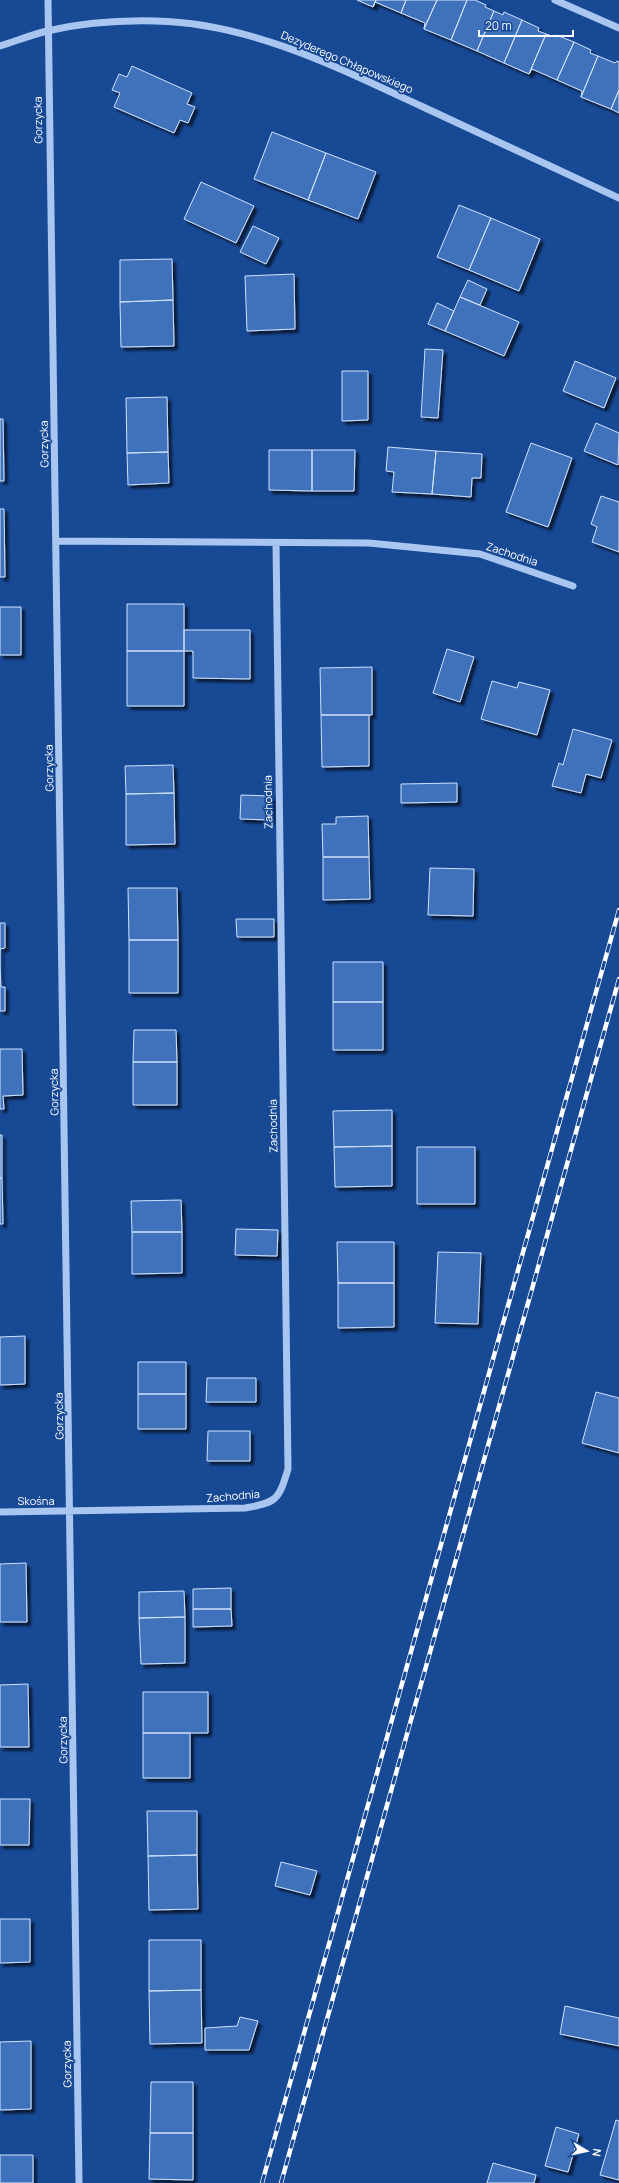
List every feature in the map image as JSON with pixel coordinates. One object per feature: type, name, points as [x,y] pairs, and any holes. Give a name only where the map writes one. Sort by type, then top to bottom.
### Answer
[{"type":"street","name":"Gorzycka","points":[[48,0],[71,1512],[79,2183]]},
{"type":"street","points":[[555,0],[619,28]]},
{"type":"street","name":"Dezyderego Chłapowskiego","points":[[0,46],[48,31],[92,24],[157,21],[197,25],[241,33],[304,54],[375,85],[619,198]]},
{"type":"street","name":"Zachodnia","points":[[56,541],[369,543],[480,554],[573,586]]},
{"type":"street","name":"Zachodnia","points":[[71,1512],[245,1508],[265,1505],[281,1493],[288,1468],[276,543]]},
{"type":"street","name":"Skośna","points":[[0,1512],[71,1512]]},
{"type":"building","points":[[357,0],[376,0],[373,7]]},
{"type":"building","points":[[376,0],[406,0],[401,13],[375,2]]},
{"type":"building","points":[[406,0],[437,0],[424,29],[425,23],[401,13]]},
{"type":"building","points":[[437,0],[467,0],[451,40],[424,29]]},
{"type":"building","points":[[467,0],[475,0],[494,11],[477,51],[451,40]]},
{"type":"building","points":[[494,11],[503,15],[504,12],[522,20],[504,63],[477,51]]},
{"type":"building","points":[[522,20],[539,28],[538,31],[546,34],[529,74],[504,63]]},
{"type":"building","points":[[546,34],[555,37],[556,35],[574,42],[557,80],[532,69],[529,74]]},
{"type":"building","points":[[574,42],[591,50],[590,53],[598,56],[581,97],[582,91],[557,80]]},
{"type":"building","points":[[598,56],[615,63],[617,61],[619,62],[619,90],[611,109],[581,97]]},
{"type":"building","points":[[132,66],[192,93],[187,104],[195,107],[188,123],[180,120],[174,133],[114,107],[120,93],[112,90],[119,74],[127,77]]},
{"type":"building","points":[[619,90],[619,113],[611,109]]},
{"type":"building","points":[[272,132],[326,153],[308,200],[254,179]]},
{"type":"building","points":[[326,153],[376,172],[358,219],[308,200]]},
{"type":"building","points":[[201,182],[254,206],[236,243],[184,219]]},
{"type":"building","points":[[459,205],[491,218],[469,270],[437,257]]},
{"type":"building","points":[[491,218],[540,239],[519,291],[469,270]]},
{"type":"building","points":[[253,226],[279,238],[266,264],[240,252]]},
{"type":"building","points":[[172,259],[173,300],[120,302],[120,260]]},
{"type":"building","points":[[294,274],[295,329],[247,331],[245,276]]},
{"type":"building","points":[[468,280],[487,289],[480,305],[460,297]]},
{"type":"building","points":[[460,297],[519,322],[504,356],[445,331]]},
{"type":"building","points":[[173,300],[174,346],[121,347],[120,302]]},
{"type":"building","points":[[437,303],[454,311],[445,331],[428,324]]},
{"type":"building","points":[[425,349],[443,350],[438,418],[421,417]]},
{"type":"building","points":[[575,361],[616,378],[604,408],[563,391]]},
{"type":"building","points":[[342,371],[368,371],[368,420],[342,421]]},
{"type":"building","points":[[167,397],[168,452],[127,453],[126,398]]},
{"type":"building","points":[[0,419],[3,419],[4,481],[0,481]]},
{"type":"building","points":[[596,423],[619,433],[618,465],[584,451]]},
{"type":"building","points":[[531,443],[572,458],[548,527],[506,512]]},
{"type":"building","points":[[388,447],[436,451],[432,494],[392,492],[394,472],[386,471]]},
{"type":"building","points":[[269,450],[312,450],[312,491],[269,490]]},
{"type":"building","points":[[312,450],[355,450],[354,491],[312,491]]},
{"type":"building","points":[[436,451],[482,454],[481,478],[472,478],[471,497],[432,494]]},
{"type":"building","points":[[168,452],[169,483],[128,485],[127,453]]},
{"type":"building","points":[[601,496],[619,502],[619,552],[592,542],[597,527],[591,524]]},
{"type":"building","points":[[0,509],[4,509],[5,577],[0,577]]},
{"type":"building","points":[[127,604],[184,604],[184,651],[127,651]]},
{"type":"building","points":[[0,607],[21,607],[21,655],[0,655]]},
{"type":"building","points":[[184,630],[250,630],[250,679],[193,678],[193,651],[184,651]]},
{"type":"building","points":[[447,649],[474,657],[460,702],[433,693]]},
{"type":"building","points":[[127,651],[184,651],[184,706],[127,706]]},
{"type":"building","points":[[372,667],[372,715],[321,715],[320,668]]},
{"type":"building","points":[[492,681],[517,688],[519,682],[550,690],[537,735],[481,719]]},
{"type":"building","points":[[321,715],[369,715],[369,766],[322,767]]},
{"type":"building","points":[[573,729],[612,740],[601,778],[586,774],[581,793],[552,786],[559,763],[563,765]]},
{"type":"building","points":[[173,765],[174,793],[126,794],[125,766]]},
{"type":"building","points":[[457,783],[457,802],[401,803],[401,784]]},
{"type":"building","points":[[174,793],[175,844],[126,845],[126,794]]},
{"type":"building","points":[[241,795],[272,796],[271,820],[240,819]]},
{"type":"building","points":[[368,816],[369,857],[323,857],[322,824],[336,824],[336,817]]},
{"type":"building","points":[[323,857],[369,857],[370,899],[323,900]]},
{"type":"building","points":[[430,868],[474,869],[473,916],[428,915]]},
{"type":"building","points":[[128,888],[177,888],[178,940],[129,940]]},
{"type":"building","points":[[236,919],[274,919],[274,937],[237,937]]},
{"type":"building","points":[[0,923],[5,923],[5,948],[0,949]]},
{"type":"building","points":[[129,940],[178,940],[178,993],[129,993]]},
{"type":"building","points":[[333,962],[383,962],[383,1002],[333,1002]]},
{"type":"building","points":[[0,968],[1,987],[5,987],[5,1011],[0,1011]]},
{"type":"building","points":[[333,1002],[383,1002],[383,1050],[333,1050]]},
{"type":"building","points":[[134,1030],[176,1030],[177,1062],[133,1062]]},
{"type":"building","points":[[0,1049],[22,1049],[23,1095],[3,1096],[4,1109],[0,1109]]},
{"type":"building","points":[[133,1062],[177,1062],[177,1105],[133,1105]]},
{"type":"building","points":[[392,1110],[392,1146],[334,1147],[333,1111]]},
{"type":"building","points":[[0,1135],[2,1135],[2,1178],[0,1178]]},
{"type":"building","points":[[392,1146],[392,1186],[335,1187],[334,1147]]},
{"type":"building","points":[[417,1147],[475,1147],[475,1204],[417,1204]]},
{"type":"building","points":[[0,1178],[2,1178],[3,1224],[0,1224]]},
{"type":"building","points":[[181,1200],[182,1232],[132,1232],[131,1201]]},
{"type":"building","points":[[236,1229],[278,1230],[277,1256],[235,1255]]},
{"type":"building","points":[[132,1232],[182,1232],[182,1273],[132,1274]]},
{"type":"building","points":[[337,1242],[394,1242],[394,1283],[338,1283]]},
{"type":"building","points":[[438,1252],[481,1253],[478,1324],[435,1323]]},
{"type":"building","points":[[338,1283],[394,1283],[394,1327],[338,1328]]},
{"type":"building","points":[[25,1336],[25,1384],[0,1385],[0,1337]]},
{"type":"building","points":[[138,1362],[186,1362],[186,1394],[138,1394]]},
{"type":"building","points":[[207,1378],[256,1378],[256,1402],[206,1402]]},
{"type":"building","points":[[596,1392],[619,1398],[619,1453],[582,1443]]},
{"type":"building","points":[[138,1394],[186,1394],[186,1429],[138,1429]]},
{"type":"building","points":[[208,1431],[250,1431],[250,1461],[207,1461]]},
{"type":"building","points":[[26,1563],[27,1622],[0,1622],[0,1564]]},
{"type":"building","points":[[231,1588],[231,1609],[193,1609],[193,1589]]},
{"type":"building","points":[[184,1591],[185,1617],[139,1618],[139,1592]]},
{"type":"building","points":[[193,1609],[231,1609],[232,1626],[193,1627]]},
{"type":"building","points":[[185,1617],[185,1663],[141,1664],[139,1618]]},
{"type":"building","points":[[28,1684],[29,1747],[0,1747],[0,1685]]},
{"type":"building","points":[[143,1692],[208,1692],[208,1733],[143,1733]]},
{"type":"building","points":[[143,1733],[190,1733],[190,1778],[143,1778]]},
{"type":"building","points":[[0,1799],[30,1799],[29,1845],[0,1845]]},
{"type":"building","points":[[147,1811],[197,1811],[197,1855],[148,1856]]},
{"type":"building","points":[[197,1855],[198,1909],[149,1910],[148,1856]]},
{"type":"building","points":[[281,1862],[317,1871],[310,1895],[275,1886]]},
{"type":"building","points":[[0,1919],[30,1919],[30,1962],[0,1963]]},
{"type":"building","points":[[149,1940],[201,1940],[201,1990],[149,1991]]},
{"type":"building","points":[[201,1990],[202,2043],[150,2044],[149,1991]]},
{"type":"building","points":[[565,2006],[619,2018],[619,2046],[560,2034]]},
{"type":"building","points":[[240,2017],[258,2021],[249,2050],[205,2050],[205,2028],[237,2026]]},
{"type":"building","points":[[31,2041],[31,2109],[0,2110],[0,2042]]},
{"type":"building","points":[[151,2082],[193,2082],[193,2133],[150,2133]]},
{"type":"building","points":[[616,2120],[619,2121],[619,2180],[600,2175]]},
{"type":"building","points":[[556,2127],[579,2134],[568,2172],[545,2166]]},
{"type":"building","points":[[150,2133],[193,2133],[193,2180],[149,2179]]},
{"type":"building","points":[[0,2155],[33,2155],[33,2183],[0,2183]]},
{"type":"building","points":[[493,2163],[536,2175],[534,2183],[487,2183]]},
{"type":"railway","points":[[262,2183],[619,910]]},
{"type":"railway","points":[[281,2183],[619,979]]}]
